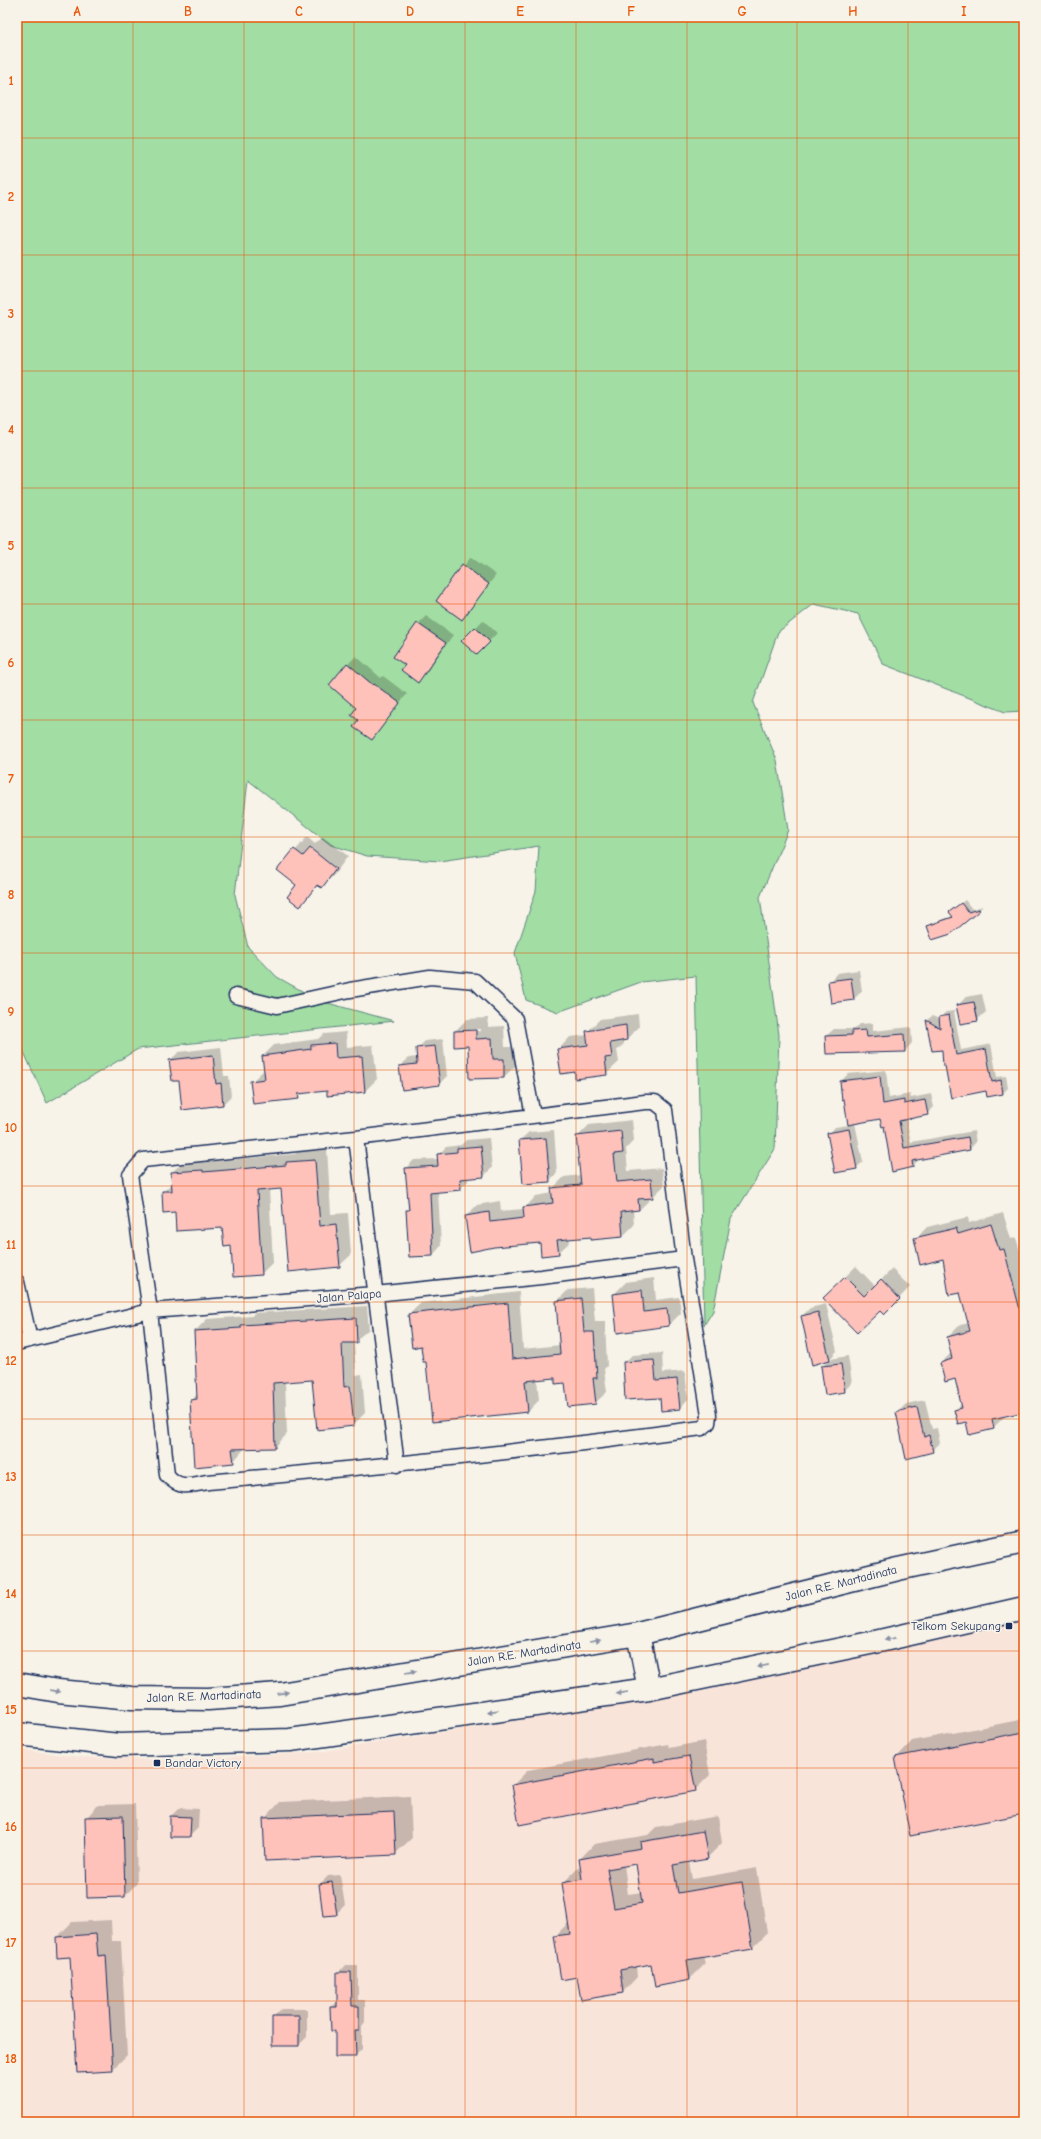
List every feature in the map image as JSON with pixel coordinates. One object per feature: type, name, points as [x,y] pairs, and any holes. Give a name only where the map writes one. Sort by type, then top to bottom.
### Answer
[{"type":"highway","name":"Jalan R.E. Martadinata","points":[[17,1684],[58,1691],[132,1698],[208,1699],[280,1694],[638,1634],[898,1569],[1024,1542]]},
{"type":"highway","points":[[17,1734],[119,1745],[290,1740],[649,1689],[868,1644],[1024,1608]]},
{"type":"highway","points":[[638,1634],[649,1689]]},
{"type":"street","points":[[236,996],[277,1006],[350,990],[430,977],[475,981],[516,1019],[534,1116]]},
{"type":"street","points":[[644,1102],[655,1102],[665,1110],[684,1259],[709,1415],[708,1423],[702,1428],[562,1447],[397,1465],[208,1482],[183,1486],[173,1482],[167,1475],[150,1311],[130,1175],[143,1160],[356,1138],[534,1116],[644,1102]]},
{"type":"street","points":[[356,1138],[397,1465]]},
{"type":"street","name":"Jalan Palapa","points":[[24,1342],[150,1311],[375,1294],[541,1277],[684,1259]]},
{"type":"street","points":[[17,1282],[24,1342]]},
{"type":"shaded area","points":[[1024,1616],[1024,2122],[17,2122],[17,1749],[80,1757],[173,1760],[317,1752],[704,1691]]},
{"type":"green space","points":[[17,17],[1024,17],[1024,711],[1005,712],[883,664],[858,614],[814,604],[778,632],[753,703],[777,760],[788,830],[760,897],[779,1035],[775,1149],[731,1219],[713,1311],[704,1325],[696,976],[641,982],[558,1012],[526,1000],[515,953],[536,891],[539,846],[440,861],[367,856],[331,845],[248,780],[235,895],[248,947],[277,977],[320,1001],[394,1021],[138,1049],[47,1103],[17,1037]]},
{"type":"building","points":[[462,564],[489,584],[462,620],[436,601]]},
{"type":"building","points":[[417,623],[446,643],[418,683],[401,670],[405,665],[393,657]]},
{"type":"building","points":[[475,627],[490,642],[477,655],[461,641]]},
{"type":"building","points":[[347,663],[373,685],[374,684],[400,703],[372,740],[353,727],[358,720],[351,715],[356,708],[329,685]]},
{"type":"building","points":[[310,848],[336,869],[322,888],[317,885],[300,907],[287,897],[296,885],[277,870],[294,849],[303,856]]},
{"type":"building","points":[[961,903],[968,912],[980,910],[951,934],[932,940],[927,926],[953,917],[949,912]]},
{"type":"building","points":[[851,978],[854,1000],[831,1003],[828,981]]},
{"type":"building","points":[[974,1002],[978,1021],[960,1024],[956,1005]]},
{"type":"building","points":[[949,1015],[956,1055],[986,1049],[992,1082],[1001,1080],[1003,1094],[987,1097],[986,1091],[951,1098],[945,1066],[943,1066],[942,1050],[932,1051],[926,1020],[940,1028],[939,1017]]},
{"type":"building","points":[[626,1025],[627,1040],[610,1043],[612,1057],[605,1058],[607,1075],[575,1079],[575,1072],[561,1074],[557,1049],[588,1045],[586,1031]]},
{"type":"building","points":[[476,1030],[476,1039],[492,1038],[493,1059],[504,1059],[504,1078],[469,1079],[468,1046],[454,1047],[454,1031]]},
{"type":"building","points":[[866,1030],[867,1037],[904,1034],[905,1052],[826,1054],[825,1036],[852,1035],[852,1031]]},
{"type":"building","points":[[335,1043],[336,1058],[362,1056],[365,1092],[327,1096],[327,1091],[298,1094],[299,1099],[253,1104],[250,1081],[265,1079],[262,1056],[311,1049],[311,1045]]},
{"type":"building","points":[[435,1046],[440,1085],[402,1090],[399,1066],[417,1064],[416,1048]]},
{"type":"building","points":[[213,1055],[216,1084],[221,1083],[223,1105],[182,1110],[179,1081],[172,1081],[169,1060]]},
{"type":"building","points":[[880,1076],[883,1104],[904,1100],[904,1104],[925,1100],[928,1115],[899,1121],[904,1148],[968,1137],[970,1150],[912,1161],[913,1167],[892,1172],[884,1126],[882,1127],[880,1119],[848,1125],[844,1099],[842,1100],[840,1081]]},
{"type":"building","points":[[849,1129],[857,1169],[835,1173],[827,1133]]},
{"type":"building","points":[[621,1131],[623,1153],[614,1154],[617,1182],[651,1179],[653,1198],[638,1199],[639,1210],[621,1212],[623,1237],[591,1240],[591,1237],[557,1240],[559,1254],[541,1256],[540,1243],[494,1247],[470,1252],[465,1216],[489,1212],[490,1222],[524,1218],[523,1207],[553,1203],[551,1188],[581,1185],[576,1136]]},
{"type":"building","points":[[546,1138],[550,1182],[523,1184],[519,1140]]},
{"type":"building","points":[[481,1146],[484,1177],[460,1179],[461,1190],[430,1193],[433,1256],[409,1257],[406,1210],[409,1210],[405,1168],[438,1166],[437,1154],[457,1152],[457,1148]]},
{"type":"building","points":[[315,1160],[320,1226],[336,1224],[340,1267],[288,1272],[281,1189],[257,1191],[262,1275],[233,1277],[231,1246],[224,1247],[222,1228],[176,1231],[175,1212],[163,1213],[162,1191],[172,1191],[171,1172],[203,1170],[203,1172],[286,1165],[286,1162]]},
{"type":"building","points":[[991,1224],[999,1250],[1004,1249],[1023,1321],[1020,1322],[1024,1339],[1024,1412],[992,1419],[994,1429],[969,1435],[966,1422],[958,1424],[954,1410],[962,1408],[955,1379],[945,1382],[940,1363],[952,1359],[947,1337],[970,1331],[960,1293],[949,1295],[943,1259],[920,1265],[914,1238],[956,1228],[958,1234]]},
{"type":"building","points":[[845,1277],[864,1296],[881,1279],[900,1299],[884,1315],[880,1311],[857,1333],[823,1298]]},
{"type":"building","points":[[642,1290],[644,1312],[667,1309],[669,1326],[617,1333],[613,1294]]},
{"type":"building","points":[[581,1298],[584,1332],[594,1332],[597,1378],[593,1378],[596,1404],[568,1407],[565,1383],[555,1384],[555,1378],[525,1381],[528,1412],[432,1422],[426,1362],[423,1362],[421,1346],[412,1348],[408,1314],[508,1303],[512,1359],[560,1354],[556,1301]]},
{"type":"building","points":[[818,1312],[830,1360],[812,1365],[801,1316]]},
{"type":"building","points":[[356,1318],[357,1343],[342,1343],[344,1387],[350,1386],[354,1426],[317,1430],[312,1380],[273,1383],[275,1448],[232,1449],[234,1463],[194,1467],[190,1400],[197,1399],[194,1331],[241,1328],[241,1325]]},
{"type":"building","points":[[654,1360],[656,1381],[677,1379],[680,1409],[661,1411],[660,1398],[625,1400],[623,1362]]},
{"type":"building","points":[[841,1364],[845,1392],[825,1395],[821,1366]]},
{"type":"building","points":[[917,1407],[924,1437],[929,1435],[933,1452],[906,1459],[896,1412]]},
{"type":"building","points":[[1024,1732],[1024,1814],[910,1836],[895,1757]]},
{"type":"building","points":[[689,1756],[696,1791],[519,1825],[512,1785],[654,1758],[654,1762]]},
{"type":"building","points":[[394,1812],[396,1855],[265,1861],[263,1818]]},
{"type":"building","points":[[123,1816],[125,1897],[87,1898],[85,1817]]},
{"type":"building","points":[[170,1816],[191,1817],[190,1837],[170,1837]]},
{"type":"building","points":[[703,1831],[708,1859],[673,1865],[678,1893],[742,1882],[753,1949],[687,1960],[690,1980],[655,1987],[651,1964],[620,1970],[623,1993],[581,2000],[577,1977],[561,1980],[554,1936],[570,1934],[562,1883],[582,1879],[579,1859],[641,1848],[640,1842]],"holes":[[[636,1864],[642,1903],[614,1908],[607,1869]]]},
{"type":"building","points":[[332,1882],[337,1915],[323,1916],[319,1884]]},
{"type":"building","points":[[96,1934],[98,1956],[106,1955],[113,2071],[77,2073],[70,1957],[57,1958],[56,1937]]},
{"type":"building","points":[[337,1972],[351,1972],[352,2006],[359,2006],[359,2031],[355,2031],[356,2057],[335,2057],[335,2031],[331,2031],[330,2007],[337,2007]]},
{"type":"building","points":[[272,2016],[299,2016],[299,2046],[272,2046]]},
{"type":"place","name":"Telkom Sekupang","points":[[1009,1626]]},
{"type":"place","name":"Bandar Victory","points":[[157,1763]]}]
